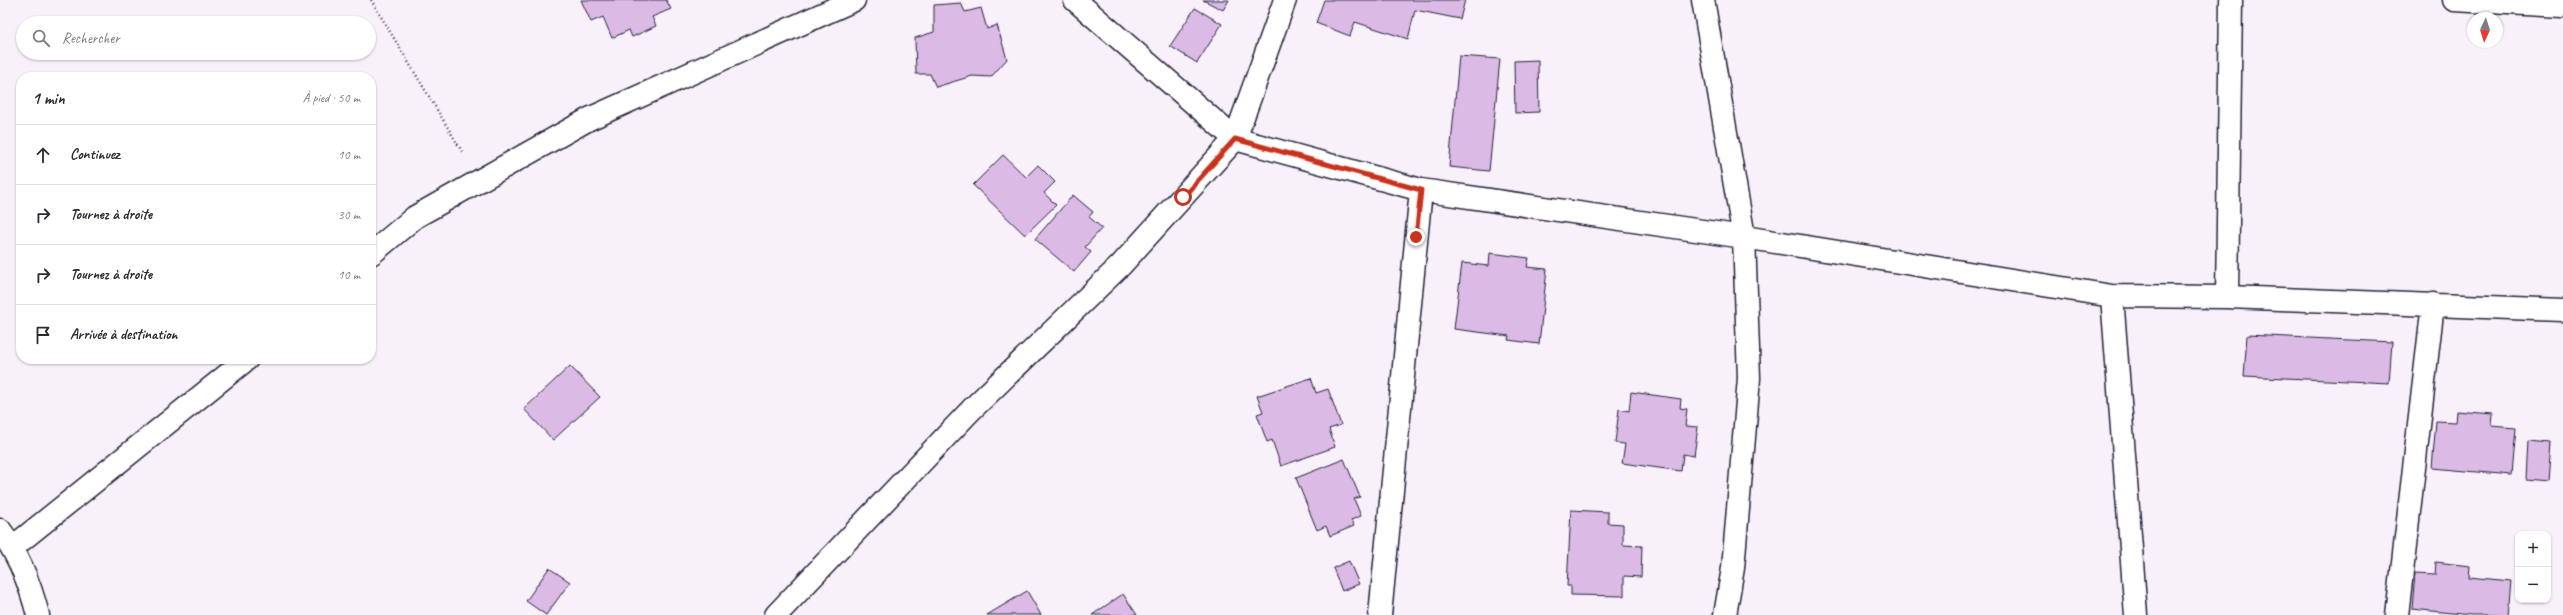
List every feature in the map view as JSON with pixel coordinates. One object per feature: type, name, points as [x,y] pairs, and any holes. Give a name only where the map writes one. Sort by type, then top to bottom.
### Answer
[{"type":"street","points":[[376,250],[415,217],[589,119],[854,0]]},
{"type":"street","points":[[1075,0],[1235,139],[1421,190],[1744,237],[2112,296],[2227,297],[2563,310]]},
{"type":"street","points":[[776,615],[972,409],[1121,265],[1235,139],[1285,0]]},
{"type":"street","points":[[1703,0],[1744,237],[1749,378],[1733,568],[1725,615]]},
{"type":"street","points":[[2227,297],[2231,0]]},
{"type":"street","points":[[2454,0],[2563,6]]},
{"type":"street","points":[[1380,615],[1421,190]]},
{"type":"street","points":[[2112,296],[2136,615]]},
{"type":"street","points":[[2397,615],[2433,304]]},
{"type":"street","points":[[13,547],[241,364]]},
{"type":"street","points":[[0,530],[13,547],[32,591],[38,615]]},
{"type":"path","points":[[372,0],[480,181]]},
{"type":"building","points":[[581,0],[666,0],[671,9],[652,17],[656,26],[632,37],[629,30],[612,38],[603,17],[591,22]]},
{"type":"building","points":[[1203,0],[1229,0],[1223,10]]},
{"type":"building","points":[[1324,0],[1465,0],[1460,19],[1415,10],[1408,39],[1355,22],[1350,36],[1316,23]]},
{"type":"building","points":[[961,3],[965,12],[981,8],[987,29],[997,25],[1007,59],[991,77],[972,76],[936,87],[930,74],[916,74],[915,38],[934,32],[934,5]]},
{"type":"building","points":[[1195,8],[1222,24],[1197,63],[1170,46]]},
{"type":"building","points":[[1459,56],[1500,59],[1489,171],[1449,167]]},
{"type":"building","points":[[1538,60],[1539,112],[1515,113],[1514,61]]},
{"type":"building","points":[[1003,155],[1026,177],[1038,165],[1055,182],[1044,193],[1056,205],[1025,235],[973,185]]},
{"type":"building","points":[[1073,195],[1093,212],[1089,217],[1102,228],[1085,247],[1091,252],[1074,272],[1035,239]]},
{"type":"building","points":[[1490,253],[1529,258],[1527,267],[1547,269],[1539,344],[1508,340],[1509,336],[1454,329],[1462,263],[1489,266]]},
{"type":"building","points":[[2247,335],[2392,342],[2389,383],[2244,376]]},
{"type":"building","points":[[570,366],[600,397],[553,440],[524,409]]},
{"type":"building","points":[[1311,378],[1316,393],[1328,389],[1341,425],[1329,429],[1335,447],[1281,466],[1272,440],[1267,442],[1257,414],[1263,412],[1257,396]]},
{"type":"building","points":[[1631,392],[1681,399],[1680,408],[1687,409],[1685,426],[1698,427],[1694,456],[1683,454],[1681,471],[1622,463],[1625,444],[1615,443],[1619,409],[1629,411]]},
{"type":"building","points":[[2456,411],[2493,414],[2492,426],[2516,428],[2512,475],[2432,468],[2436,421],[2455,422]]},
{"type":"building","points":[[2527,441],[2551,443],[2548,481],[2525,479]]},
{"type":"building","points":[[1344,459],[1360,497],[1354,499],[1361,516],[1351,520],[1354,526],[1330,536],[1326,526],[1317,530],[1296,478]]},
{"type":"building","points":[[1571,510],[1608,512],[1608,523],[1623,524],[1623,545],[1642,546],[1641,577],[1624,576],[1624,596],[1571,595],[1571,586],[1567,586]]},
{"type":"building","points":[[1349,561],[1359,584],[1342,591],[1333,568]]},
{"type":"building","points":[[2436,562],[2470,566],[2469,577],[2511,581],[2508,615],[2471,615],[2412,609],[2415,574],[2435,575]]},
{"type":"building","points":[[549,568],[570,582],[546,615],[526,601]]},
{"type":"building","points":[[1027,591],[1041,615],[987,615]]},
{"type":"building","points":[[1123,594],[1137,615],[1092,615]]},
{"type":"route","points":[[1183,197],[1235,139],[1421,190],[1416,237]]}]
